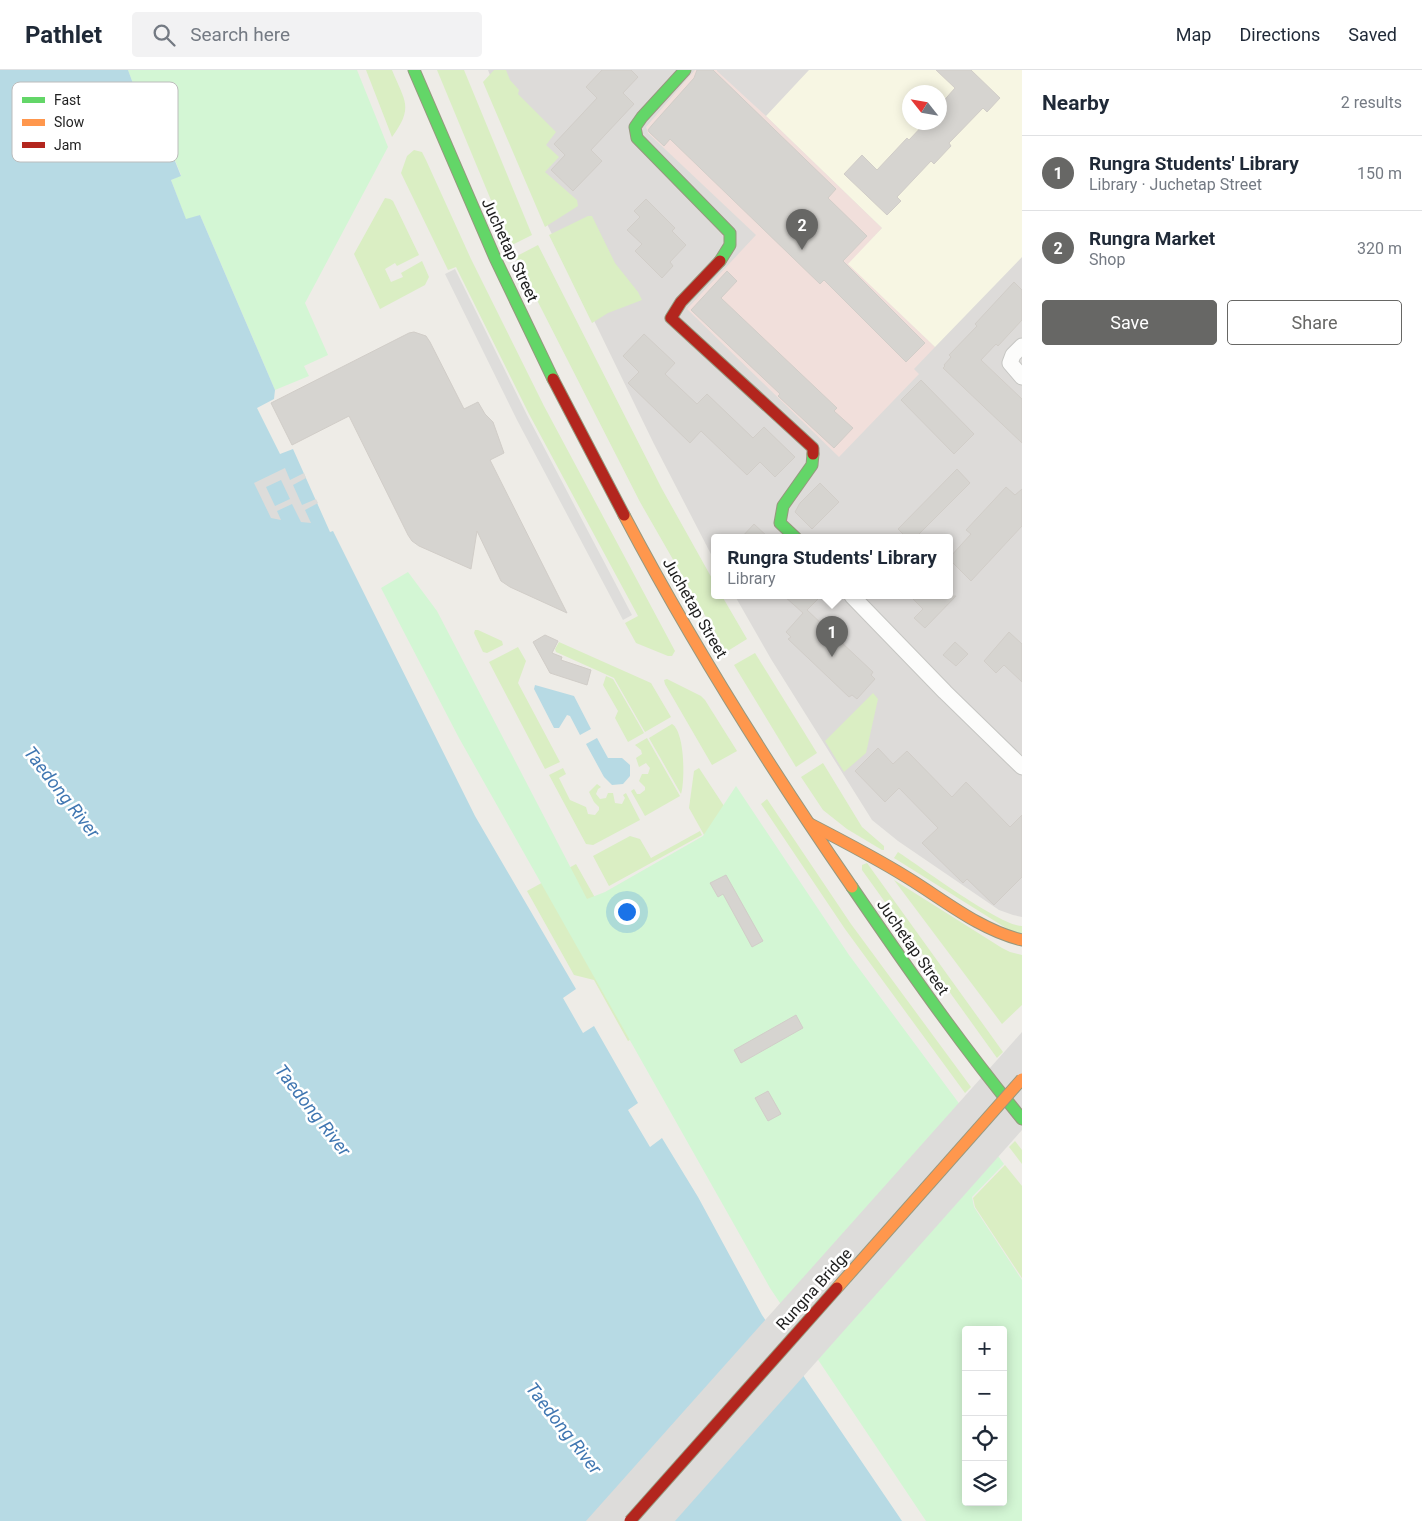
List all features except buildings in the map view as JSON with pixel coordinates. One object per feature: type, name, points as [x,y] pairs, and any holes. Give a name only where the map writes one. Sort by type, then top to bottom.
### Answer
[{"type":"main road","name":"Juchetap Street","points":[[414,70],[478,221],[560,394],[637,540],[724,690],[808,822],[926,995],[981,1069],[1022,1119]]},
{"type":"main road","points":[[685,70],[642,117],[636,127],[637,138],[730,233],[730,245],[724,256],[681,302],[671,318],[813,448],[812,465],[782,506],[780,523],[792,534]]},
{"type":"main road","points":[[808,822],[882,861],[986,926],[1010,938],[1022,940]]},
{"type":"main road","name":"Rungna Bridge","points":[[630,1521],[1022,1079]]},
{"type":"street","points":[[1022,346],[1010,363],[1022,377]]},
{"type":"street","points":[[855,599],[1022,768]]},
{"type":"shaded area","points":[[488,70],[1022,70],[1022,917],[999,910],[898,841],[872,820],[771,659],[737,599],[953,599],[953,534],[711,534],[711,554],[654,444],[548,226]]},
{"type":"shaded area","points":[[695,70],[717,70],[882,228],[849,264],[935,347],[914,369],[919,374],[839,457],[687,309],[756,235],[648,133],[646,127]]},
{"type":"shaded area","points":[[809,70],[1022,70],[1022,257],[935,347],[848,264],[882,228],[766,116]]},
{"type":"shaded area","points":[[455,269],[527,415],[632,615],[623,620],[517,420],[445,274]]},
{"type":"green space","points":[[128,70],[357,70],[388,147],[305,303],[328,355],[304,366],[309,376],[275,390],[200,215],[186,220],[171,180],[181,175],[176,162],[178,162],[178,82],[132,82]]},
{"type":"green space","points":[[366,70],[392,70],[404,97],[405,111],[403,118],[392,137]]},
{"type":"green space","points":[[437,70],[464,70],[532,235],[510,246]]},
{"type":"green space","points":[[494,70],[506,70],[510,80],[519,90],[518,94],[556,132],[546,145],[559,157],[545,172],[577,200],[578,206],[545,227],[483,82]]},
{"type":"green space","points":[[414,150],[422,152],[471,259],[544,406],[675,651],[672,656],[636,643],[625,623],[638,616],[529,414],[456,267],[448,270],[401,173],[407,156]]},
{"type":"green space","points":[[385,198],[393,201],[419,255],[397,266],[395,263],[385,269],[391,282],[403,277],[401,273],[422,261],[429,277],[425,285],[380,309],[354,254]]},
{"type":"green space","points":[[588,216],[592,216],[615,263],[642,300],[608,313],[592,323],[549,235]]},
{"type":"green space","points":[[538,245],[662,489],[711,577],[711,599],[724,599],[747,639],[726,652],[640,502],[515,257]]},
{"type":"green space","points":[[408,572],[437,611],[587,899],[605,892],[703,836],[736,786],[849,955],[1004,1164],[972,1197],[974,1207],[1022,1280],[1022,1521],[926,1521],[770,1288],[459,738],[381,588]]},
{"type":"green space","points":[[475,630],[502,641],[503,645],[487,653],[483,652],[474,633]]},
{"type":"green space","points":[[559,642],[651,683],[671,717],[645,732],[614,678],[556,652],[555,649]]},
{"type":"green space","points":[[518,647],[526,661],[518,683],[560,762],[545,769],[489,662]]},
{"type":"green space","points":[[755,653],[817,753],[796,767],[734,665]]},
{"type":"green space","points":[[606,676],[613,679],[644,733],[628,742],[615,718],[618,711],[603,685]]},
{"type":"green space","points":[[667,679],[701,696],[705,700],[737,751],[712,765],[665,684],[664,680]]},
{"type":"green space","points":[[873,693],[878,699],[866,753],[844,772],[825,741]]},
{"type":"green space","points":[[672,724],[676,729],[682,746],[683,779],[681,794],[649,738]]},
{"type":"green space","points":[[647,738],[680,796],[645,816],[631,791],[634,789],[637,794],[640,794],[645,790],[645,787],[639,781],[642,774],[648,774],[650,768],[646,763],[639,767],[636,758],[642,754],[641,750],[635,745]]},
{"type":"green space","points":[[823,763],[862,827],[884,846],[884,850],[847,829],[823,810],[801,777]]},
{"type":"green space","points":[[563,768],[566,774],[559,778],[570,800],[586,807],[588,814],[595,815],[599,810],[589,792],[597,784],[601,787],[596,794],[600,799],[606,798],[608,793],[613,793],[615,803],[622,804],[625,798],[623,795],[626,793],[640,820],[593,845],[586,844],[549,775]]},
{"type":"green space","points":[[699,768],[724,806],[760,935],[689,808],[694,771]]},
{"type":"green space","points":[[767,799],[851,924],[971,1087],[965,1093],[845,929],[761,804]]},
{"type":"green space","points":[[700,831],[702,835],[609,886],[593,856],[630,836],[640,839],[651,858]]},
{"type":"green space","points":[[898,852],[979,907],[997,917],[1022,926],[1022,933],[1014,933],[894,858]]},
{"type":"green space","points":[[867,863],[1003,1052],[997,1058],[862,870],[862,865]]},
{"type":"green space","points":[[576,864],[664,1020],[628,1041],[594,980],[574,975],[527,891]]},
{"type":"green space","points":[[894,880],[1002,948],[1022,955],[1022,1005],[1002,1024]]},
{"type":"green space","points":[[1015,1141],[1022,1150],[1022,1164],[1009,1147]]},
{"type":"green space","points":[[1005,1165],[1022,1186],[1022,1278],[975,1207],[973,1198]]},
{"type":"water","name":"Taedong River","points":[[0,70],[128,70],[132,82],[12,82],[12,162],[175,162],[181,176],[171,180],[186,219],[200,215],[275,390],[274,399],[257,408],[280,454],[293,449],[330,532],[333,531],[475,816],[576,989],[563,998],[583,1033],[594,1026],[638,1103],[628,1110],[650,1147],[662,1138],[698,1197],[762,1315],[902,1521],[0,1521]]},
{"type":"water","points":[[535,685],[574,696],[591,729],[580,735],[570,716],[567,715],[559,728],[554,728],[534,689]]},
{"type":"water","points":[[597,738],[608,758],[622,758],[630,765],[630,776],[623,784],[612,785],[604,777],[586,744]]},
{"type":"pier","points":[[285,468],[290,480],[304,473],[306,478],[293,485],[302,505],[316,499],[318,503],[305,510],[311,523],[301,522],[292,504],[277,511],[281,520],[271,518],[254,483]],"holes":[[[281,480],[290,499],[275,506],[266,487]]]},
{"type":"pier","points":[[1022,1032],[1022,1130],[675,1521],[586,1521]]},
{"type":"traffic: fast","points":[[414,70],[495,258],[553,379]]},
{"type":"traffic: fast","points":[[685,70],[642,117],[635,127],[637,138],[730,233],[730,245],[720,261]]},
{"type":"traffic: fast","points":[[792,534],[780,523],[783,506],[812,465],[813,454]]},
{"type":"traffic: fast","points":[[852,887],[913,976],[1022,1119]]},
{"type":"traffic: slow","points":[[624,515],[704,658],[791,797],[852,887]]},
{"type":"traffic: slow","points":[[810,824],[908,878],[977,922],[1022,940]]},
{"type":"traffic: slow","points":[[837,1288],[1022,1079]]},
{"type":"traffic: jam","points":[[720,261],[681,302],[671,318],[813,448],[813,454]]},
{"type":"traffic: jam","points":[[553,379],[624,515]]},
{"type":"traffic: jam","points":[[630,1521],[837,1288]]},
{"type":"place","name":"Rungra Market","points":[[802,250]]},
{"type":"place","name":"Rungra Students' Library","points":[[832,657]]}]
